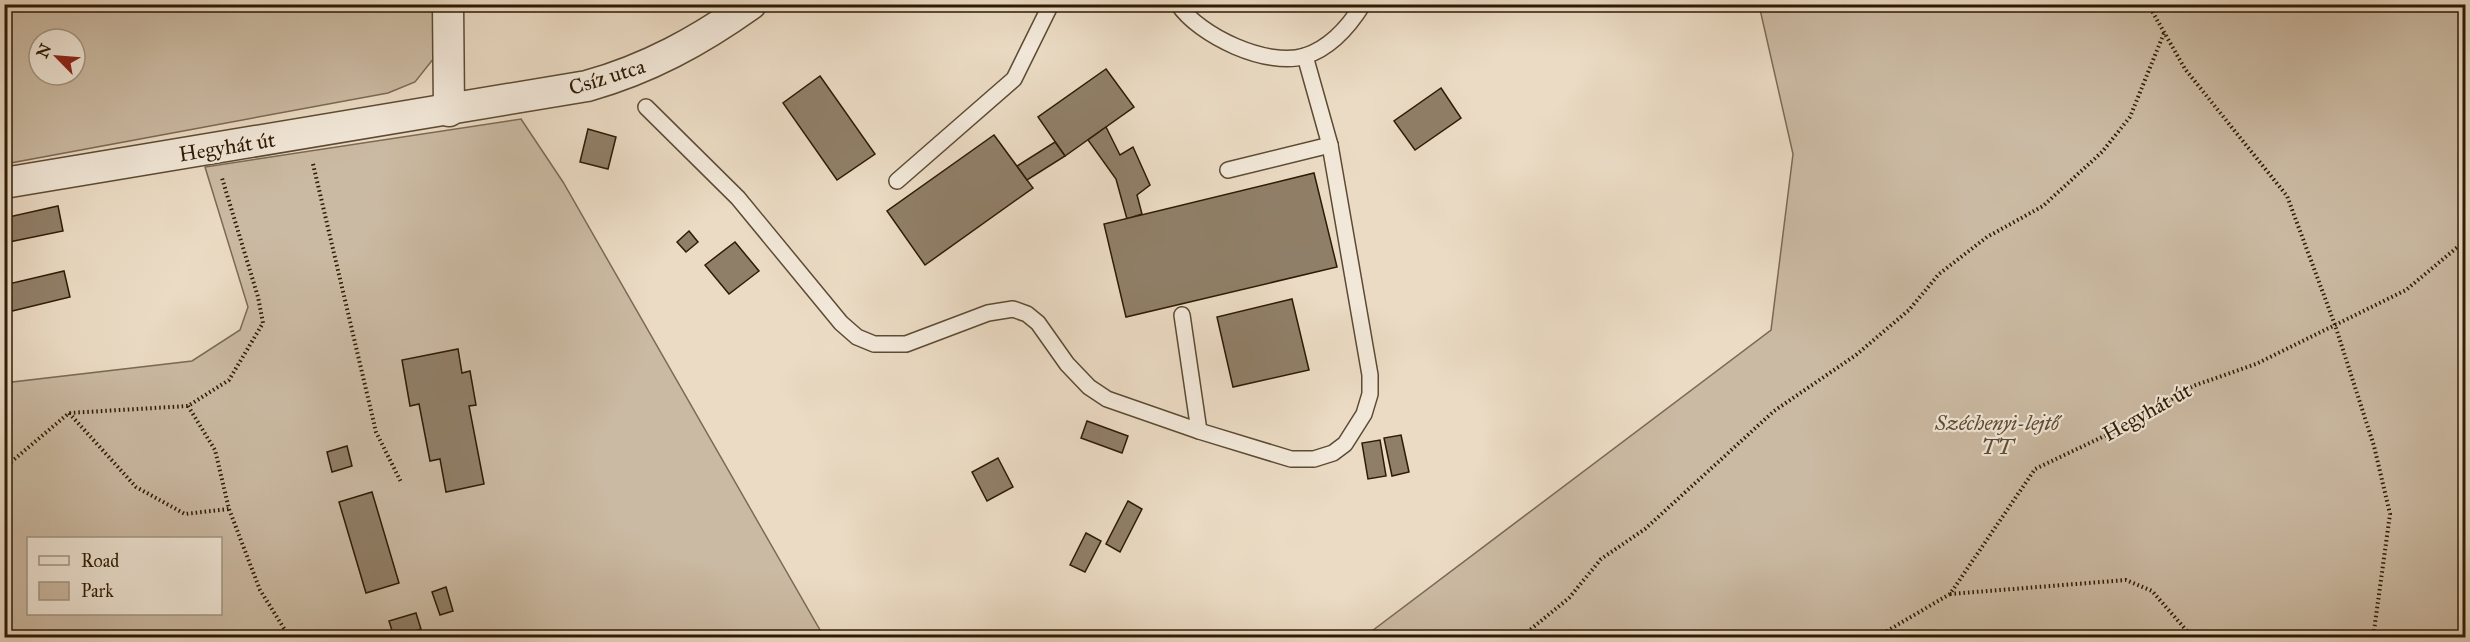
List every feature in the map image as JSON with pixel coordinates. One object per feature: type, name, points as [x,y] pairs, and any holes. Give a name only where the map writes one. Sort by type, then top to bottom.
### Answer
[{"type":"street","points":[[448,4],[449,111]]},
{"type":"street","name":"Csíz utca","points":[[449,111],[587,86],[616,78],[680,50],[711,33],[751,4]]},
{"type":"street","name":"Hegyhát út","points":[[4,183],[449,111]]},
{"type":"lane","points":[[897,181],[1014,79],[1051,4]]},
{"type":"lane","points":[[1178,4],[1197,25],[1229,44],[1257,54],[1282,57],[1305,56],[1330,42],[1351,22],[1363,4]]},
{"type":"lane","points":[[646,107],[738,198],[841,323],[857,337],[874,344],[906,344],[988,313],[1013,309],[1027,314],[1038,323],[1066,364],[1107,399],[1199,431],[1291,459],[1314,459],[1333,453],[1345,444],[1364,414],[1370,394],[1370,375],[1330,146],[1305,56]]},
{"type":"lane","points":[[1228,170],[1330,146]]},
{"type":"lane","points":[[1182,315],[1199,431]]},
{"type":"path","points":[[2148,4],[2185,69],[2287,196],[2335,325],[2374,447],[2390,514],[2373,638]]},
{"type":"path","points":[[1520,638],[1569,598],[1601,559],[1645,529],[1774,411],[1856,355],[1909,310],[1939,274],[1987,237],[2043,206],[2102,152],[2130,117],[2164,33]]},
{"type":"path","points":[[306,134],[376,432],[401,482]]},
{"type":"path","points":[[4,468],[69,412],[188,406],[229,380],[263,323],[258,297],[223,183]]},
{"type":"path","name":"Hegyhát út","points":[[1875,638],[1950,594],[2035,469],[2136,421],[2193,386],[2256,364],[2406,290],[2466,240]]},
{"type":"path","points":[[188,406],[215,450],[229,509],[260,590],[290,638]]},
{"type":"path","points":[[69,412],[136,487],[184,514],[229,509]]},
{"type":"path","points":[[1950,594],[2126,580],[2152,591],[2187,631],[2218,638]]},
{"type":"green space","points":[[5,5],[437,5],[438,53],[415,82],[388,93],[5,164]]},
{"type":"green space","name":"Széchenyi-lejtő TT","points":[[1759,5],[2465,5],[2465,637],[1364,637],[1771,330],[1793,154]]},
{"type":"green space","points":[[521,119],[563,182],[824,637],[5,637],[4,383],[192,361],[240,330],[248,307],[205,167]]},
{"type":"building","points":[[1106,69],[1134,107],[1065,156],[1038,117]]},
{"type":"building","points":[[820,76],[875,154],[837,180],[783,103]]},
{"type":"building","points":[[1441,88],[1461,118],[1415,150],[1394,121]]},
{"type":"building","points":[[1106,127],[1120,155],[1133,147],[1150,185],[1137,195],[1142,214],[1127,219],[1116,179],[1088,140]]},
{"type":"building","points":[[588,129],[616,137],[608,169],[580,162]]},
{"type":"building","points":[[994,135],[1033,188],[925,265],[887,211]]},
{"type":"building","points":[[1055,142],[1065,156],[1027,180],[1017,166]]},
{"type":"building","points":[[1314,173],[1337,267],[1126,317],[1104,224]]},
{"type":"building","points":[[58,206],[63,231],[4,243],[4,218]]},
{"type":"building","points":[[689,231],[698,242],[686,252],[677,242]]},
{"type":"building","points":[[735,242],[759,271],[729,294],[705,265]]},
{"type":"building","points":[[64,271],[70,297],[4,313],[4,285]]},
{"type":"building","points":[[1292,299],[1309,370],[1233,387],[1217,317]]},
{"type":"building","points":[[458,349],[462,373],[470,371],[476,405],[469,406],[484,484],[446,492],[440,459],[430,461],[419,404],[410,406],[402,360]]},
{"type":"building","points":[[1087,421],[1128,436],[1122,453],[1081,438]]},
{"type":"building","points":[[1401,435],[1409,472],[1392,476],[1384,438]]},
{"type":"building","points":[[1380,440],[1386,476],[1368,479],[1362,443]]},
{"type":"building","points":[[347,446],[352,466],[332,472],[327,452]]},
{"type":"building","points":[[998,458],[1013,487],[987,501],[972,472]]},
{"type":"building","points":[[372,492],[399,583],[366,593],[339,502]]},
{"type":"building","points":[[1128,501],[1142,509],[1120,552],[1106,544]]},
{"type":"building","points":[[1086,533],[1101,541],[1085,572],[1070,565]]},
{"type":"building","points":[[446,587],[453,611],[440,615],[432,592]]},
{"type":"building","points":[[416,613],[421,629],[394,637],[389,621]]}]
